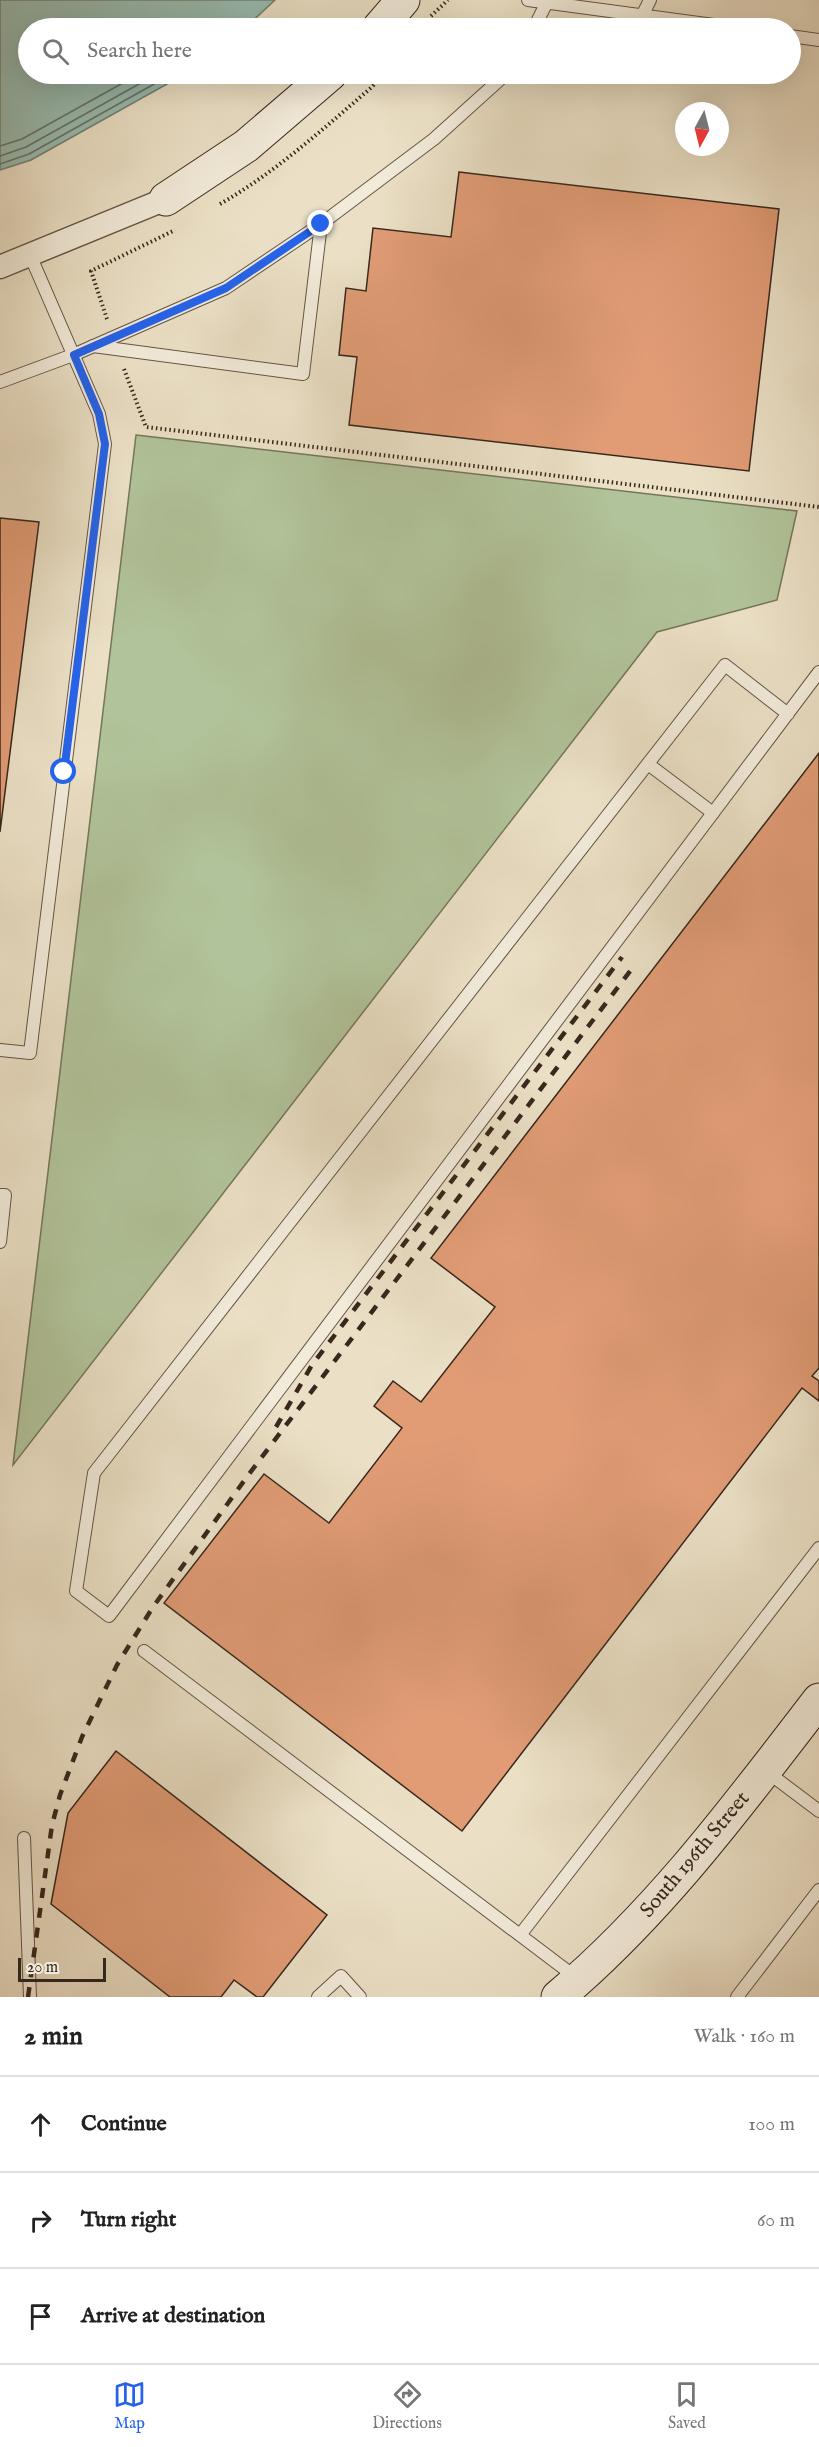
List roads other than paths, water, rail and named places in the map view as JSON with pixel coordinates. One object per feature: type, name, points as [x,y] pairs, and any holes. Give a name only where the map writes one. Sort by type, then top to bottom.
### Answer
[{"type":"main road","points":[[400,18],[415,11]]},
{"type":"main road","points":[[174,212],[318,84]]},
{"type":"main road","name":"South 196th Street","points":[[568,1988],[599,1962],[660,1898],[817,1705]]},
{"type":"street","points":[[0,267],[30,255],[174,212]]},
{"type":"lane","points":[[528,0],[658,18]]},
{"type":"lane","points":[[642,16],[650,0]]},
{"type":"lane","points":[[539,18],[547,1]]},
{"type":"lane","points":[[801,38],[819,40]]},
{"type":"lane","points":[[114,344],[226,288],[321,224],[434,139],[495,84]]},
{"type":"lane","points":[[0,382],[93,346],[114,344],[303,374],[321,224]]},
{"type":"lane","points":[[0,1050],[30,1053],[105,444],[99,414],[30,255]]},
{"type":"lane","points":[[788,714],[725,665],[94,1473],[76,1591],[109,1616],[788,714],[819,672]]},
{"type":"lane","points":[[648,764],[713,813]]},
{"type":"lane","points":[[0,1195],[5,1195],[0,1242]]},
{"type":"lane","points":[[520,1935],[819,1548]]},
{"type":"lane","points":[[144,1651],[520,1935],[568,1988]]},
{"type":"lane","points":[[765,1770],[819,1811]]},
{"type":"lane","points":[[24,1838],[30,1997]]},
{"type":"lane","points":[[737,1997],[819,1890]]},
{"type":"lane","points":[[318,1997],[341,1976],[360,1997]]},
{"type":"water","points":[[0,0],[275,0],[256,18],[18,18],[18,84],[167,84],[31,160],[0,170]]},
{"type":"railway","points":[[276,1427],[312,1365],[622,957]]},
{"type":"railway","points":[[28,1997],[52,1825],[60,1795],[82,1737],[117,1665],[153,1607],[249,1474],[634,966]]}]
